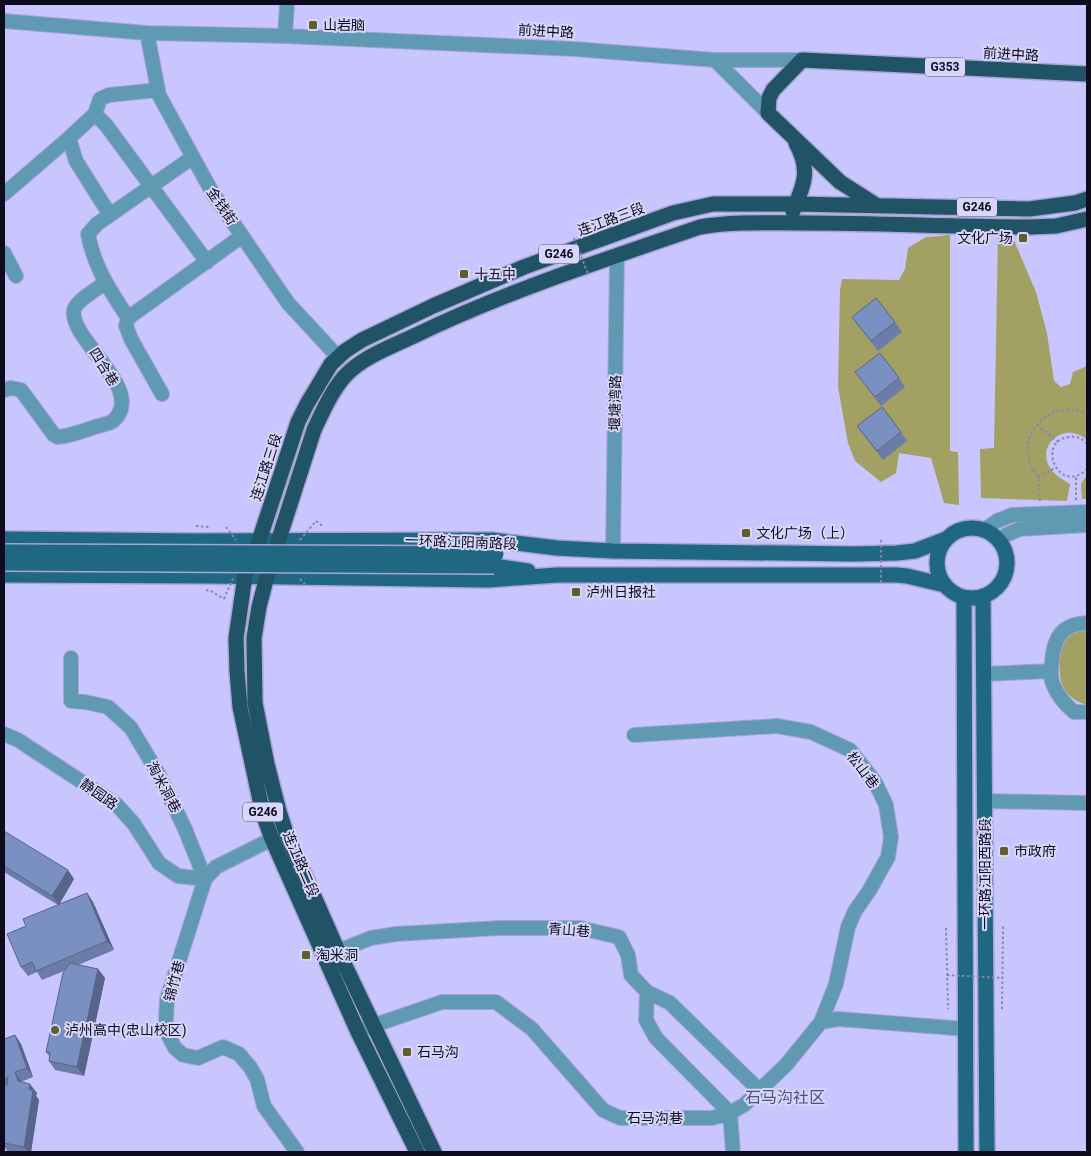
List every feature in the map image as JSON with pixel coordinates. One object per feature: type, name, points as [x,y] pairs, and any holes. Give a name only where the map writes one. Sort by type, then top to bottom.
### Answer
[{"type":"highway","name":"前进中路","points":[[802,60],[1087,74]]},
{"type":"highway","points":[[802,60],[773,90],[769,98],[768,113],[840,182],[878,206]]},
{"type":"highway","points":[[788,223],[805,181],[800,150],[792,137]]},
{"type":"highway","name":"连江路三段","points":[[259,540],[298,422],[320,380],[331,364],[345,351],[375,333],[515,271],[673,213],[713,204],[1028,209],[1068,204],[1087,199]]},
{"type":"highway","name":"G246","points":[[280,541],[314,430],[325,407],[343,378],[359,364],[383,350],[537,283],[707,226],[788,223],[1030,227],[1056,226],[1087,219]]},
{"type":"highway","name":"连江路二段","points":[[259,540],[245,576],[236,638],[240,707],[263,814],[272,839],[365,1029],[418,1152]]},
{"type":"highway","name":"连江路二段","points":[[280,541],[267,576],[254,638],[255,703],[279,811],[286,833],[338,951],[365,1029],[434,1152]]},
{"type":"main road","points":[[976,528],[984,530],[999,540],[1004,548],[1007,568],[999,585],[992,592],[974,598],[964,596],[954,592],[945,585],[940,576],[938,557],[941,547],[946,539],[960,530],[976,528]]},
{"type":"main road","name":"一环路江阳南路段","points":[[4,539],[171,541],[492,540],[557,548],[613,550],[897,553],[915,551],[946,539]]},
{"type":"main road","points":[[320,540],[314,545],[310,558],[312,567],[324,578]]},
{"type":"main road","points":[[171,541],[184,548],[187,561],[184,568],[174,576]]},
{"type":"main road","points":[[4,563],[495,560],[557,548]]},
{"type":"main road","points":[[4,552],[495,560],[557,575]]},
{"type":"main road","points":[[4,575],[267,576],[487,580],[557,575],[896,575],[945,585]]},
{"type":"main road","name":"一环路江阳西路段","points":[[964,596],[966,1152]]},
{"type":"main road","name":"一环路江阳西路段","points":[[983,596],[987,1152]]},
{"type":"street","points":[[285,36],[287,4]]},
{"type":"street","name":"前进中路","points":[[4,21],[147,33],[285,36],[574,49],[715,60],[802,60]]},
{"type":"street","name":"金钱街","points":[[147,33],[158,90],[212,192],[288,302],[338,357]]},
{"type":"street","points":[[715,60],[768,113]]},
{"type":"street","points":[[4,194],[94,114],[100,99],[108,95],[158,90]]},
{"type":"street","points":[[94,114],[106,125],[207,262]]},
{"type":"street","points":[[69,138],[76,161],[110,215]]},
{"type":"street","points":[[128,318],[105,283],[91,253],[88,234],[97,224],[193,157]]},
{"type":"street","points":[[162,394],[131,339],[126,326],[128,318],[242,236]]},
{"type":"street","points":[[4,253],[16,276]]},
{"type":"street","name":"堰塘湾路","points":[[613,550],[617,256]]},
{"type":"street","name":"四合巷","points":[[4,390],[11,388],[21,390],[54,435],[58,437],[112,422],[120,411],[121,396],[117,384],[76,324],[74,312],[76,304],[105,283]]},
{"type":"street","points":[[984,530],[997,521],[1012,515],[1081,512]]},
{"type":"street","points":[[999,540],[1020,529],[1087,525]]},
{"type":"street","points":[[1087,622],[1075,623],[1064,630],[1054,645],[1051,671],[1052,684],[1066,704],[1074,712],[1087,712]]},
{"type":"street","name":"淘米洞巷","points":[[71,658],[71,701],[108,707],[131,728],[158,773],[186,829],[205,879]]},
{"type":"street","points":[[984,674],[1051,671]]},
{"type":"street","name":"松山巷","points":[[634,736],[777,726],[811,732],[850,750],[875,782],[886,805],[891,837],[888,857],[848,926],[836,984],[821,1022]]},
{"type":"street","name":"静园路","points":[[4,734],[18,740],[117,805],[134,824],[159,863],[178,876],[205,879]]},
{"type":"street","points":[[985,801],[1087,803]]},
{"type":"street","points":[[205,879],[216,867],[272,839]]},
{"type":"street","name":"锦竹巷","points":[[205,879],[167,999],[166,1020],[168,1035],[175,1048],[182,1055],[198,1058],[223,1047],[239,1054],[257,1079],[264,1106],[297,1152]]},
{"type":"street","name":"青山巷","points":[[338,951],[371,938],[396,934],[499,928],[580,928],[619,937],[628,955],[631,975],[647,992],[670,1003],[759,1090]]},
{"type":"street","points":[[647,992],[646,1020],[656,1038],[730,1113],[733,1152]]},
{"type":"street","name":"石马沟巷","points":[[365,1029],[442,1002],[496,1002],[532,1028],[603,1110],[620,1118],[712,1118],[730,1113],[744,1104],[786,1065],[821,1022]]},
{"type":"street","points":[[821,1022],[838,1019],[966,1029]]},
{"type":"path","points":[[574,238],[588,274]]},
{"type":"path","points":[[1041,513],[1038,477],[1031,466],[1027,452],[1028,441],[1037,425],[1048,415],[1071,409],[1087,414]]},
{"type":"path","points":[[1037,425],[1058,442]]},
{"type":"path","points":[[1087,444],[1086,440],[1073,436],[1066,437],[1058,442],[1052,451],[1055,468],[1062,474],[1076,476],[1082,474],[1087,469]]},
{"type":"path","points":[[1038,477],[1055,468]]},
{"type":"path","points":[[1076,476],[1081,512]]},
{"type":"path","points":[[881,540],[881,584]]},
{"type":"path","points":[[204,589],[211,591],[224,600]]},
{"type":"path","points":[[1002,1009],[1003,926]]},
{"type":"path","points":[[946,928],[948,1009]]},
{"type":"path","points":[[947,976],[1003,978]]},
{"type":"shaded area","points":[[950,235],[950,451],[958,452],[959,505],[944,503],[931,458],[899,453],[896,473],[881,482],[855,461],[848,443],[838,387],[840,290],[842,279],[899,280],[905,269],[908,248],[926,237]]},
{"type":"shaded area","points":[[998,235],[1013,238],[1036,292],[1047,333],[1054,381],[1061,387],[1070,384],[1073,372],[1087,366],[1087,440],[1071,433],[1063,434],[1056,437],[1050,443],[1047,450],[1046,458],[1051,469],[1070,484],[1067,501],[981,498],[980,449],[994,448]]},
{"type":"shaded area","points":[[1087,475],[1087,499],[1082,499],[1081,484]]},
{"type":"shaded area","points":[[1087,629],[1087,705],[1068,694],[1060,676],[1060,657],[1065,641],[1075,632]]},
{"type":"building","points":[[876,298],[895,322],[871,341],[852,317]]},
{"type":"building","points":[[880,353],[899,378],[875,397],[855,372]]},
{"type":"building","points":[[882,407],[901,432],[877,451],[857,426]]},
{"type":"building","points":[[4,831],[68,870],[52,896],[4,866]]},
{"type":"building","points":[[87,893],[107,941],[36,971],[32,962],[21,967],[7,934],[26,926],[23,919]]},
{"type":"building","points":[[70,963],[98,969],[77,1067],[49,1061],[50,1052],[46,1052],[63,973]]},
{"type":"building","points":[[15,1035],[27,1068],[15,1072],[18,1081],[30,1084],[29,1089],[33,1091],[24,1147],[4,1143],[4,1084],[7,1085],[8,1077],[4,1080],[4,1039]]},
{"type":"place","name":"山岩脑","points":[[313,25]]},
{"type":"place","name":"文化广场","points":[[1023,238]]},
{"type":"place","name":"十五中","points":[[464,274]]},
{"type":"place","name":"文化广场（上）","points":[[746,533]]},
{"type":"place","name":"泸州日报社","points":[[576,592]]},
{"type":"place","name":"市政府","points":[[1004,851]]},
{"type":"place","name":"淘米洞","points":[[306,955]]},
{"type":"place","name":"泸州高中(忠山校区)","points":[[55,1030]]},
{"type":"place","name":"石马沟","points":[[407,1052]]},
{"type":"district","name":"石马沟社区","points":[[785,1097]]}]
